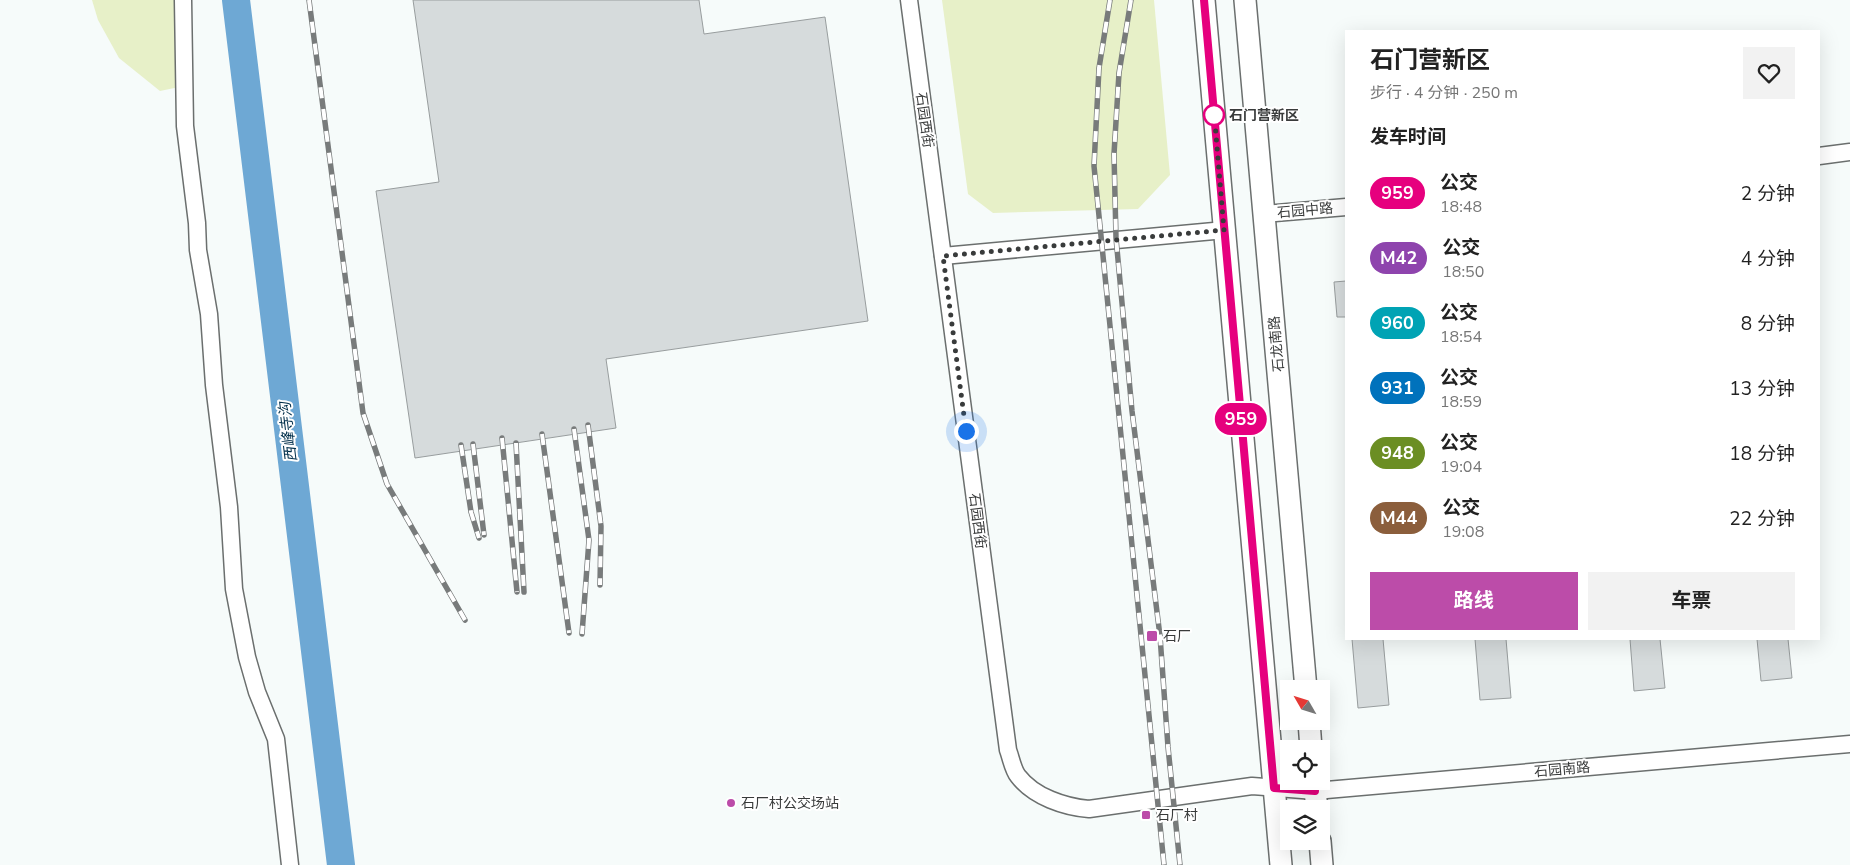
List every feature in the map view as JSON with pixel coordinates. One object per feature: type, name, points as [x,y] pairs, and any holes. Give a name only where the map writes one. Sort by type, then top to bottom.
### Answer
[{"type":"main road","points":[[1204,0],[1280,865]]},
{"type":"main road","name":"石龙南路","points":[[1245,0],[1305,680]]},
{"type":"main road","points":[[1321,850],[1322,865]]},
{"type":"street","points":[[183,0],[184,126],[197,223],[198,250],[209,314],[214,384],[229,507],[234,589],[247,657],[276,738],[290,865]]},
{"type":"street","name":"石园西街","points":[[909,0],[1008,750],[1017,776],[1033,789],[1051,799],[1070,807],[1089,809],[1252,786],[1274,788]]},
{"type":"street","points":[[1820,156],[1850,152]]},
{"type":"street","name":"石园中路","points":[[1264,214],[1345,207]]},
{"type":"street","points":[[943,256],[1224,230]]},
{"type":"street","name":"石园南路","points":[[1274,788],[1315,794],[1850,744]]},
{"type":"green space","points":[[92,0],[179,0],[184,86],[160,91],[119,58],[98,20]]},
{"type":"green space","points":[[942,0],[1154,0],[1170,175],[1138,209],[993,213],[968,194]]},
{"type":"building","points":[[413,0],[699,0],[704,34],[825,17],[868,321],[606,359],[616,428],[415,458],[376,191],[439,182]]},
{"type":"building","points":[[1345,281],[1345,317],[1337,317],[1334,282]]},
{"type":"building","points":[[1352,640],[1383,640],[1389,705],[1358,708]]},
{"type":"building","points":[[1475,640],[1506,640],[1511,698],[1480,700]]},
{"type":"building","points":[[1630,640],[1660,640],[1665,688],[1634,691]]},
{"type":"building","points":[[1757,640],[1788,640],[1792,678],[1761,681]]},
{"type":"waterway","name":"西峰寺沟","points":[[236,0],[341,865]]},
{"type":"railway","points":[[309,0],[363,413],[387,484],[465,620]]},
{"type":"railway","points":[[1110,0],[1099,68],[1094,166],[1164,865]]},
{"type":"railway","points":[[1131,0],[1119,73],[1114,154],[1116,238],[1132,411],[1160,636],[1168,747],[1180,865]]},
{"type":"railway","points":[[588,425],[601,526],[600,585]]},
{"type":"railway","points":[[574,429],[589,540],[582,634]]},
{"type":"railway","points":[[542,434],[569,633]]},
{"type":"railway","points":[[502,438],[517,592]]},
{"type":"railway","points":[[516,443],[524,592]]},
{"type":"railway","points":[[473,444],[484,535]]},
{"type":"railway","points":[[461,445],[471,512],[479,538]]},
{"type":"bus line","name":"959","points":[[1204,0],[1269,740],[1274,788],[1280,788]]},
{"type":"bus line","name":"959","points":[[1301,790],[1315,790]]},
{"type":"place","name":"石门营新区","points":[[1214,115]]},
{"type":"place","name":"石厂","points":[[1152,636]]},
{"type":"place","name":"石厂村公交场站","points":[[731,803]]},
{"type":"place","name":"石厂村","points":[[1146,815]]},
{"type":"route","points":[[966,431],[943,256],[1224,230],[1214,111],[1214,115]]}]
